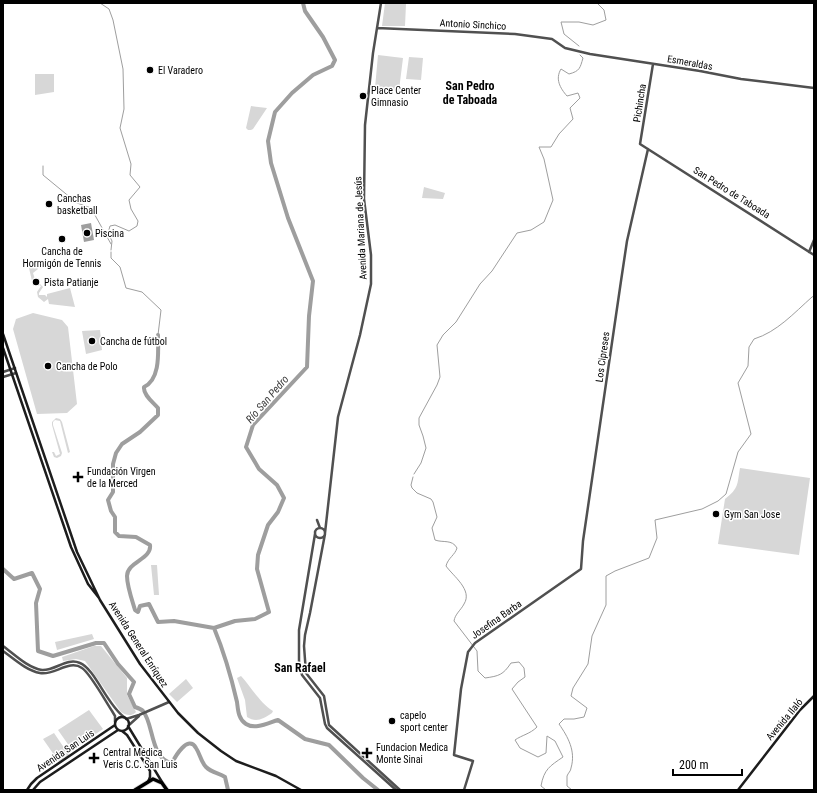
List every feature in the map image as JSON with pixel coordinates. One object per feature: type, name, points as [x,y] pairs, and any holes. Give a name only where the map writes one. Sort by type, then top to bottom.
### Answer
[{"type":"highway","points":[[135,790],[153,779],[162,783],[167,790]]},
{"type":"main road","name":"Avenida General Enríquez","points":[[3,334],[77,552],[100,600]]},
{"type":"main road","name":"Avenida General Enríquez","points":[[3,348],[74,553],[88,584],[100,600],[140,664],[169,702],[198,733],[236,761],[276,776],[301,790]]},
{"type":"main road","points":[[60,516],[64,515]]},
{"type":"main road","name":"Avenida Ilaló","points":[[738,790],[800,710],[814,696]]},
{"type":"main road","points":[[148,782],[150,771],[127,735],[115,724],[119,718],[125,718],[162,783]]},
{"type":"main road","name":"Avenida San Luis","points":[[27,790],[37,778],[95,740],[115,724]]},
{"type":"main road","points":[[120,730],[127,728],[128,725]]},
{"type":"main road","name":"Avenida San Luis","points":[[33,790],[40,782],[97,743],[120,730]]},
{"type":"main road","points":[[37,778],[40,782]]},
{"type":"street","name":"Avenida Mariana de Jesús","points":[[327,726],[324,697],[306,673],[304,646],[327,522],[338,417],[360,335],[371,284],[371,255],[364,182],[367,104],[381,3]]},
{"type":"street","name":"Antonio Sinchico","points":[[377,28],[515,34],[552,39],[565,48]]},
{"type":"street","name":"Esmeraldas","points":[[565,48],[595,55],[700,71],[741,79],[814,88]]},
{"type":"street","name":"Pichincha","points":[[640,144],[653,64]]},
{"type":"street","name":"San Pedro de Taboada","points":[[640,144],[814,255]]},
{"type":"street","name":"Los Cipreses","points":[[580,569],[625,254],[648,149]]},
{"type":"street","points":[[809,252],[814,240]]},
{"type":"street","points":[[3,372],[15,368]]},
{"type":"street","points":[[3,377],[16,373]]},
{"type":"street","points":[[315,534],[319,538],[323,537],[325,534],[323,529],[320,528],[317,520]]},
{"type":"street","points":[[327,522],[316,530],[315,534],[299,630],[298,647],[301,672],[320,698],[327,726],[396,790]]},
{"type":"street","name":"Josefina Barba","points":[[464,790],[473,761],[454,755],[461,689],[468,652],[471,646],[580,569]]},
{"type":"street","points":[[3,646],[40,670],[47,670],[70,661],[81,663],[89,670],[114,714],[115,724]]},
{"type":"street","points":[[3,651],[27,667],[42,674],[50,673],[71,665],[78,666],[85,670],[103,695],[125,718],[142,714],[169,702]]},
{"type":"street","points":[[128,725],[142,714]]},
{"type":"street","points":[[327,726],[400,790]]},
{"type":"shaded area","points":[[385,3],[406,4],[405,26],[382,26]]},
{"type":"shaded area","points":[[378,55],[403,58],[399,90],[375,88]]},
{"type":"shaded area","points":[[409,57],[423,58],[421,80],[406,79]]},
{"type":"shaded area","points":[[35,74],[54,74],[54,92],[35,95]]},
{"type":"shaded area","points":[[251,106],[267,108],[253,129],[248,130],[246,128]]},
{"type":"shaded area","points":[[424,187],[445,193],[443,199],[422,198]]},
{"type":"shaded area","name":"Piscina","points":[[91,223],[94,240],[84,242],[81,225]]},
{"type":"shaded area","points":[[36,263],[38,269],[33,273],[35,279],[43,287],[39,295],[45,295],[47,297],[47,294],[70,288],[75,307],[49,304],[48,299],[44,302],[38,297],[37,292],[41,286],[32,281],[29,268],[31,265]]},
{"type":"shaded area","name":"Cancha de Polo","points":[[33,313],[62,320],[68,327],[77,404],[67,413],[37,414],[13,329],[16,319]]},
{"type":"shaded area","name":"Cancha de fútbol","points":[[100,330],[102,350],[86,354],[82,331]]},
{"type":"shaded area","points":[[56,418],[60,419],[62,422],[70,452],[68,453],[60,421],[55,420],[53,425],[62,453],[61,456],[57,458],[54,457],[52,452],[54,452],[56,456],[60,454],[52,425],[52,422]]},
{"type":"shaded area","points":[[740,468],[810,478],[799,555],[718,544],[725,499],[737,486]]},
{"type":"shaded area","points":[[151,565],[157,565],[159,595],[154,595]]},
{"type":"shaded area","points":[[92,634],[94,639],[57,650],[55,642]]},
{"type":"shaded area","points":[[94,646],[101,646],[127,678],[127,695],[136,712],[134,714],[128,715],[121,712],[85,661],[76,659],[63,661],[62,657]]},
{"type":"shaded area","points":[[241,676],[268,708],[273,711],[272,713],[260,720],[253,720],[247,717],[245,700],[237,678]]},
{"type":"shaded area","points":[[186,679],[193,688],[177,702],[169,694]]},
{"type":"shaded area","points":[[89,710],[103,729],[72,750],[58,730]]},
{"type":"shaded area","points":[[54,733],[69,755],[59,762],[43,739]]},
{"type":"waterway","points":[[100,3],[109,9],[113,20],[123,69],[124,109],[120,128],[131,164],[130,175],[140,187],[129,200],[131,209],[138,221],[137,226],[129,231],[115,225],[110,226],[108,233],[112,241],[111,250]]},
{"type":"waterway","name":"Río San Pedro","points":[[303,3],[305,11],[323,37],[335,60],[332,66],[313,75],[292,93],[275,112],[268,141],[271,163],[288,218],[313,281],[309,316],[307,367],[253,425],[246,447],[259,469],[277,485],[284,498],[278,512],[268,525],[258,555],[257,569],[269,612],[255,619],[235,621],[214,628],[230,673],[239,714],[243,722],[250,726],[257,726],[278,720],[305,739],[329,745],[363,778],[378,790]]},
{"type":"waterway","points":[[579,46],[564,34],[561,22],[579,22],[593,25],[606,20],[604,10],[597,3]]},
{"type":"waterway","points":[[414,474],[421,463],[426,448],[419,425],[419,418],[440,377],[437,345],[443,335],[456,322],[480,284],[492,271],[517,233],[531,230],[544,222],[553,200],[544,159],[539,147],[551,147],[559,134],[573,119],[570,108],[580,98],[578,93],[567,96],[560,87],[558,76],[561,69],[569,74],[575,72],[580,67],[583,58],[580,55]]},
{"type":"waterway","points":[[43,166],[43,175],[77,203],[91,208],[111,244]]},
{"type":"waterway","points":[[111,252],[111,258],[120,267],[126,288],[142,292],[161,310],[158,335]]},
{"type":"waterway","points":[[572,790],[567,786],[567,776],[571,770],[572,750],[568,739],[559,724],[564,719],[584,717],[587,708],[571,696],[573,688],[588,664],[592,636],[606,605],[606,576],[649,558],[657,538],[655,520],[702,509],[718,501],[726,494],[738,452],[751,434],[738,383],[748,366],[749,347],[754,339],[778,327],[814,296]]},
{"type":"waterway","points":[[158,335],[156,371],[153,378],[144,387],[145,393],[158,408],[158,415],[140,432],[122,444],[116,453],[113,464],[113,492],[108,500],[111,511],[115,517],[115,532],[119,536],[136,537],[150,545],[150,550],[147,554],[128,571],[128,584],[135,610],[138,612],[140,606],[149,604],[158,622],[174,621],[214,628]]},
{"type":"waterway","points":[[413,477],[411,485],[412,488],[417,493],[431,499],[433,502],[437,517],[432,528],[435,540],[453,543],[457,548],[446,566],[464,588],[466,599],[454,621],[477,651],[478,671],[485,678],[500,674],[506,670],[511,663],[519,662],[524,668],[525,677],[512,689],[537,727],[515,740],[520,748],[538,757],[546,753],[547,736],[555,741],[563,757],[546,772],[541,786],[546,790]]},
{"type":"waterway","points":[[3,569],[14,579],[32,573],[40,589],[36,603],[38,651],[53,656],[96,643],[104,643],[118,664],[134,682],[129,694],[135,707],[142,710],[147,717],[153,740],[160,755],[165,760],[172,763],[182,748],[186,745],[193,744],[206,767],[211,771],[225,777],[228,790]]},
{"type":"place","name":"El Varadero","points":[[150,70]]},
{"type":"place","name":"Place Center Gimnasio","points":[[363,96]]},
{"type":"place","name":"Canchas basketball","points":[[49,204]]},
{"type":"place","name":"Piscina","points":[[87,233]]},
{"type":"place","name":"Cancha de Hormigón de Tennis","points":[[62,239]]},
{"type":"place","name":"Pista Patianje","points":[[36,282]]},
{"type":"place","name":"Cancha de fútbol","points":[[92,341]]},
{"type":"place","name":"Cancha de Polo","points":[[48,366]]},
{"type":"place","name":"Fundación Virgen de la Merced","points":[[78,477]]},
{"type":"place","name":"Gym San Jose","points":[[716,514]]},
{"type":"place","name":"capelo sport center","points":[[392,721]]},
{"type":"place","name":"Fundacion Medica Monte Sinai","points":[[367,753]]},
{"type":"place","name":"Central Médica Veris C.C. San Luis","points":[[94,758]]},
{"type":"district","name":"San Pedro de Taboada","points":[[470,93]]},
{"type":"district","name":"San Rafael","points":[[300,668]]}]
